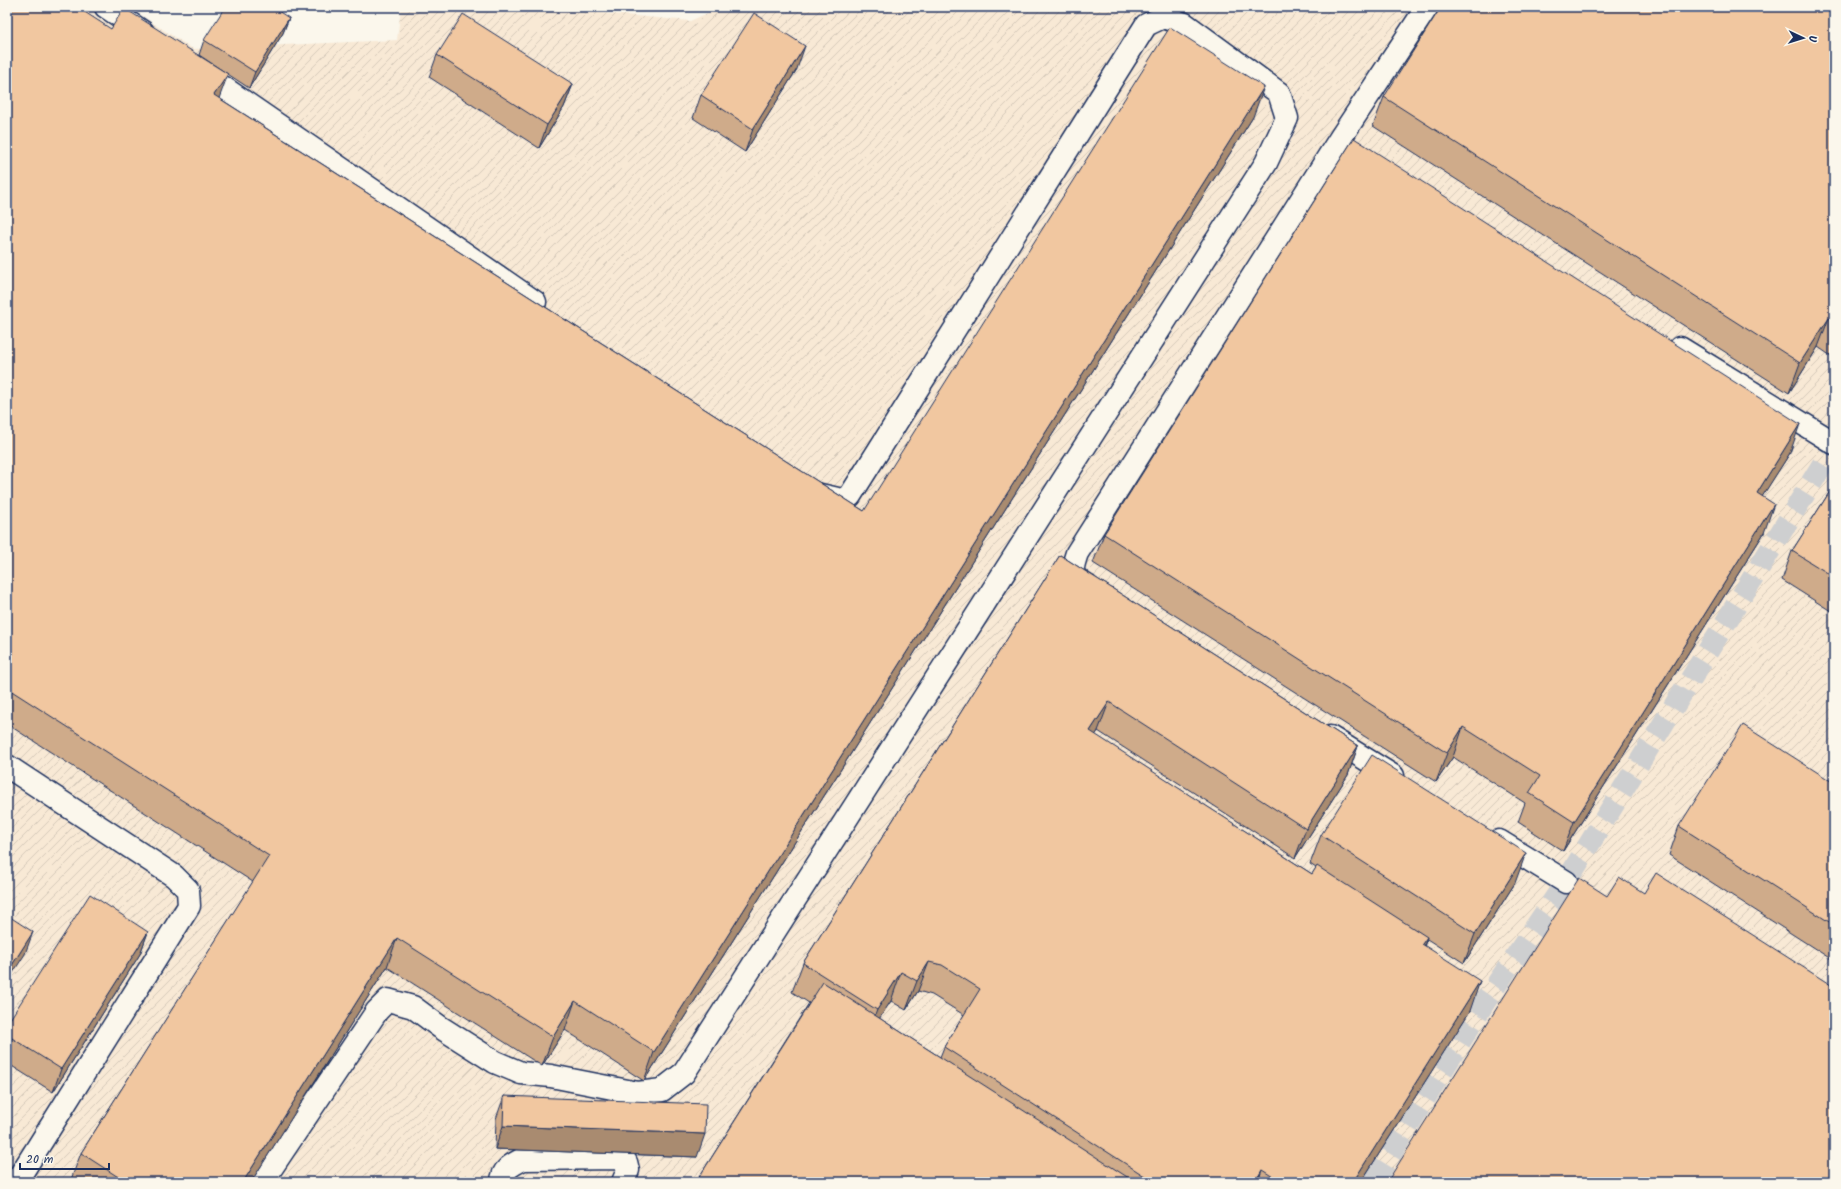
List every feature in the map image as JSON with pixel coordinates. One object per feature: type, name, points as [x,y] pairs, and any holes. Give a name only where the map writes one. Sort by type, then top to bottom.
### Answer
[{"type":"lane","points":[[106,7],[159,43]]},
{"type":"lane","points":[[1106,598],[1075,578],[1072,569],[1077,553],[1341,137],[1427,7]]},
{"type":"lane","points":[[262,1182],[377,1011],[388,1000],[413,1007],[440,1027],[495,1062],[521,1073],[551,1076],[638,1093],[662,1090],[684,1073],[1266,163],[1287,118],[1279,93],[1186,24],[1163,18],[1146,25],[850,496],[842,500],[814,493],[801,484]]},
{"type":"lane","points":[[178,56],[552,313]]},
{"type":"lane","points":[[1341,137],[1361,149]]},
{"type":"lane","points":[[1665,338],[1834,443]]},
{"type":"lane","points":[[1315,728],[1410,786]]},
{"type":"lane","points":[[7,766],[174,876],[188,890],[189,906],[16,1182]]},
{"type":"lane","points":[[1484,832],[1566,882]]},
{"type":"lane","points":[[502,1182],[502,1178],[509,1166],[523,1159],[621,1158],[626,1162],[628,1170],[623,1182]]},
{"type":"shaded area","points":[[7,7],[128,7],[193,49],[397,40],[401,7],[537,7],[690,21],[721,7],[1834,7],[1834,1182],[7,1182]]},
{"type":"building","points":[[7,7],[77,7],[111,29],[124,8],[228,74],[214,95],[864,511],[1170,27],[1264,87],[654,1052],[575,1001],[553,1037],[397,938],[243,1182],[126,1182],[81,1153],[269,856],[7,688]]},
{"type":"building","points":[[225,7],[272,7],[289,18],[255,72],[204,40]]},
{"type":"building","points":[[1441,7],[1834,7],[1834,321],[1829,318],[1800,363],[1384,97]]},
{"type":"building","points":[[754,13],[805,46],[753,129],[701,95]]},
{"type":"building","points":[[463,14],[573,84],[547,125],[437,55]]},
{"type":"building","points":[[1354,138],[1800,424],[1757,493],[1774,504],[1574,822],[1529,793],[1540,776],[1463,727],[1447,753],[1104,534]]},
{"type":"building","points":[[1834,485],[1834,577],[1792,551]]},
{"type":"building","points":[[1060,555],[1358,746],[1306,829],[1109,702],[1090,731],[1312,874],[1317,866],[1427,937],[1422,944],[1480,981],[1353,1182],[1281,1182],[1262,1170],[1255,1182],[1154,1182],[944,1047],[980,989],[942,965],[929,962],[917,981],[901,972],[877,1010],[803,963]]},
{"type":"building","points":[[1743,725],[1834,783],[1834,925],[1679,826]]},
{"type":"building","points":[[1372,755],[1526,853],[1475,934],[1321,835]]},
{"type":"building","points":[[1656,873],[1834,987],[1834,1182],[1387,1182],[1579,878],[1607,896],[1619,877],[1644,893]]},
{"type":"building","points":[[90,894],[148,932],[61,1069],[7,1035],[7,1024]]},
{"type":"building","points":[[7,915],[33,932],[7,973]]},
{"type":"building","points":[[823,982],[1135,1182],[696,1182]]},
{"type":"building","points":[[504,1096],[706,1104],[705,1134],[503,1126]]},
{"type":"tunnel","points":[[1373,1182],[1486,1000],[1566,882],[1834,446]]}]
